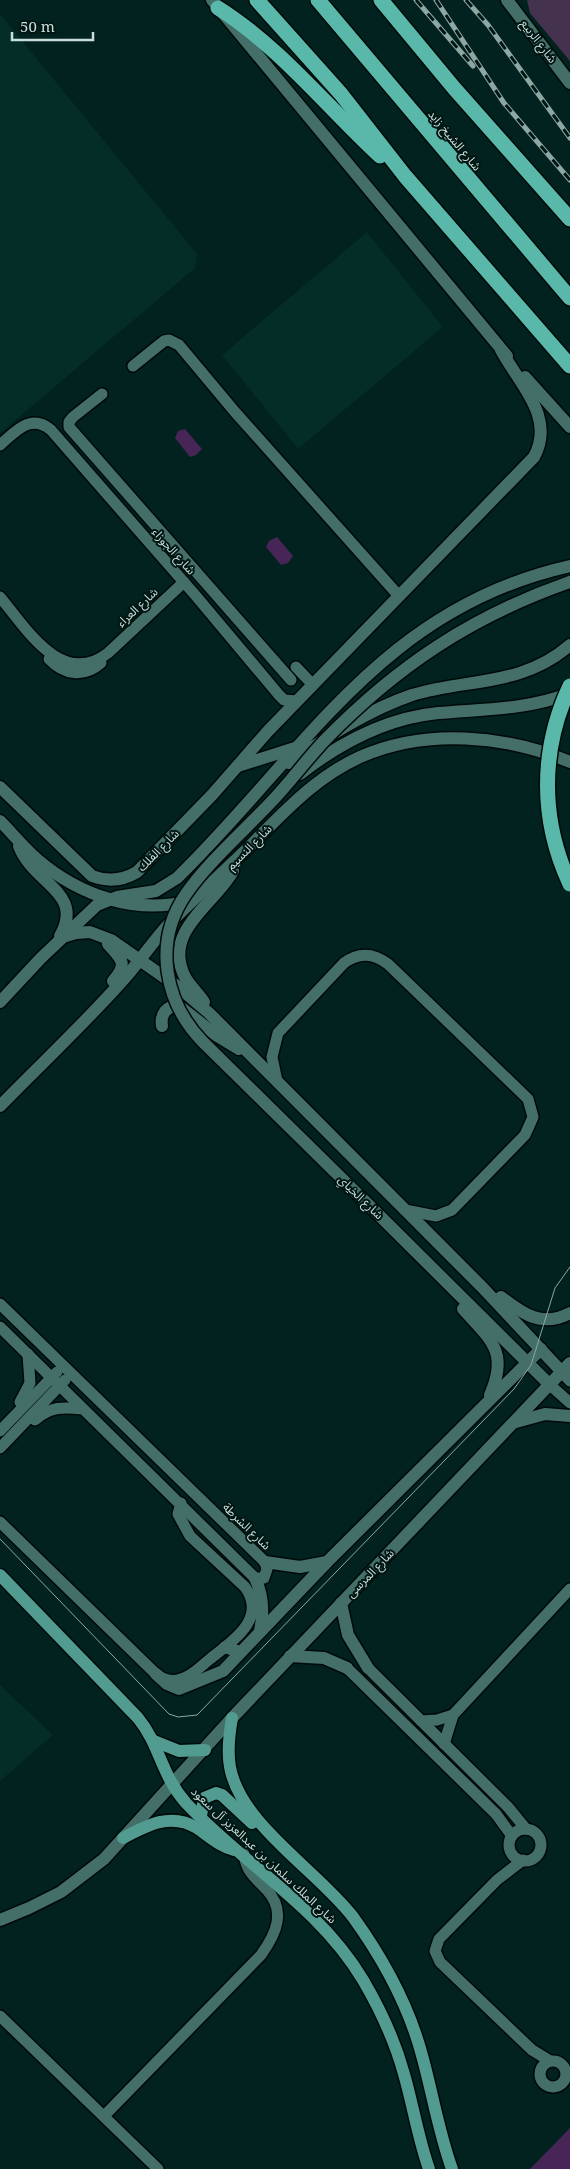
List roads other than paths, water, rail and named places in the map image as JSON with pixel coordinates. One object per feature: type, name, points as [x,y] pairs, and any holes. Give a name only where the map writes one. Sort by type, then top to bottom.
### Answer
[{"type":"highway","points":[[257,0],[346,100],[405,176],[570,366]]},
{"type":"highway","name":"شارع الشيخ زايد","points":[[318,0],[570,298]]},
{"type":"highway","points":[[381,0],[454,88],[570,219]]},
{"type":"highway","points":[[215,4],[263,40],[372,148],[405,176]]},
{"type":"highway","points":[[570,686],[554,730],[547,782],[552,834],[570,884]]},
{"type":"main road","name":"شارع الربيع","points":[[507,0],[570,83]]},
{"type":"main road","points":[[215,4],[501,350],[570,427]]},
{"type":"main road","name":"شارع الفلك","points":[[0,788],[86,872],[98,878],[112,880],[125,878],[142,867],[297,701],[529,462],[537,451],[542,430],[540,416],[501,350]]},
{"type":"main road","points":[[0,1002],[92,910],[110,899],[148,893],[171,883],[275,773],[321,720],[364,676],[404,644],[446,615],[484,594],[523,578],[570,566]]},
{"type":"main road","points":[[294,778],[325,740],[369,698],[425,653],[493,613],[532,595],[570,582]]},
{"type":"main road","points":[[275,773],[326,738],[393,703],[435,689],[509,678],[549,661],[570,645]]},
{"type":"main road","points":[[294,778],[347,741],[390,723],[437,713],[503,709],[545,701],[570,692]]},
{"type":"main road","name":"شارع النسيم","points":[[0,1106],[91,1014],[140,960],[166,927],[295,801],[319,781],[346,764],[391,746],[431,740],[475,739],[518,745],[570,762]]},
{"type":"main road","points":[[238,766],[297,748]]},
{"type":"main road","name":"شارع الخياي","points":[[294,778],[185,895],[170,929],[166,953],[168,978],[175,1002],[194,1033],[550,1384]]},
{"type":"main road","points":[[0,821],[36,858],[64,878],[89,892],[110,899],[147,906],[172,904],[196,899]]},
{"type":"main road","points":[[10,833],[28,863],[63,898],[67,907],[67,922],[60,941]]},
{"type":"main road","points":[[209,1013],[183,970],[180,955],[181,941],[190,922],[230,876],[238,858]]},
{"type":"main road","name":"شارع الخياي","points":[[60,941],[83,932],[104,936],[177,986],[209,1013],[482,1287],[541,1350],[567,1372]]},
{"type":"main road","points":[[91,1014],[96,1002],[120,974],[122,968],[120,958],[104,936]]},
{"type":"main road","points":[[162,1026],[161,1018],[165,1011],[175,1005],[183,1007],[216,1035],[252,1056]]},
{"type":"main road","points":[[443,1278],[452,1296],[488,1335],[496,1348],[499,1369],[488,1400]]},
{"type":"main road","points":[[482,1287],[496,1294],[528,1317],[550,1320],[570,1313]]},
{"type":"main road","points":[[156,1674],[167,1684],[179,1689],[223,1671],[327,1562],[488,1400],[541,1350]]},
{"type":"main road","name":"شارع المرسى","points":[[0,1920],[46,1901],[76,1882],[104,1859],[290,1656],[550,1384],[567,1372]]},
{"type":"main road","points":[[513,1423],[545,1414],[570,1416]]},
{"type":"main road","points":[[265,1562],[300,1567],[327,1562]]},
{"type":"main road","name":"شارع الملك سلمان بن عبدالعزيز آل سعود","points":[[0,1575],[132,1710],[154,1741],[161,1764],[172,1784],[201,1816],[310,1914],[338,1945],[372,1997],[397,2052],[429,2169]]},
{"type":"main road","points":[[255,1578],[260,1588],[262,1604],[260,1631]]},
{"type":"main road","points":[[341,1603],[348,1635],[368,1668]]},
{"type":"main road","points":[[225,1647],[240,1652]]},
{"type":"main road","points":[[290,1656],[324,1658],[347,1668]]},
{"type":"main road","points":[[232,1718],[228,1755],[232,1777],[241,1800],[260,1822]]},
{"type":"main road","points":[[154,1741],[179,1751],[205,1750]]},
{"type":"main road","points":[[201,1816],[204,1798],[216,1793],[222,1795],[248,1821],[260,1822]]},
{"type":"main road","points":[[123,1838],[154,1822],[176,1820],[191,1825],[221,1845],[242,1853]]},
{"type":"main road","name":"شارع الملك سلمان بن عبدالعزيز آل سعود","points":[[260,1822],[337,1898],[361,1929],[389,1974],[417,2038],[439,2129],[452,2169]]},
{"type":"street","points":[[133,366],[164,341],[169,340],[179,345],[235,412],[399,596]]},
{"type":"street","points":[[102,394],[73,417],[69,422],[69,427],[291,680]]},
{"type":"street","name":"شارع الجوزاء","points":[[0,445],[27,423],[44,424],[51,430],[184,582],[279,695],[284,700],[297,701]]},
{"type":"street","points":[[161,556],[179,552]]},
{"type":"street","points":[[174,571],[179,552]]},
{"type":"street","name":"شارع العراء","points":[[0,597],[44,649],[55,666],[74,674],[95,669],[108,653],[184,582]]},
{"type":"street","points":[[296,667],[313,685]]},
{"type":"street","points":[[277,1081],[272,1056],[278,1034],[344,963],[358,955],[366,954],[388,964],[528,1099],[534,1118],[525,1135],[459,1204],[444,1214],[436,1216],[405,1210]]},
{"type":"street","name":"شارع الشرطة","points":[[0,1304],[265,1562],[266,1575],[264,1578],[255,1578]]},
{"type":"street","points":[[0,1327],[181,1503],[255,1578]]},
{"type":"street","points":[[0,1430],[28,1389],[30,1373],[28,1354]]},
{"type":"street","points":[[0,1430],[67,1370]]},
{"type":"street","points":[[0,1448],[56,1381]]},
{"type":"street","name":"شارع الخياي","points":[[550,1384],[570,1403]]},
{"type":"street","points":[[16,1431],[50,1409],[60,1407],[84,1409]]},
{"type":"street","points":[[0,1522],[156,1674],[170,1680],[181,1679],[225,1647],[250,1621],[253,1610],[251,1598],[245,1587],[186,1531],[178,1514],[181,1503]]},
{"type":"street","points":[[444,1744],[453,1715],[570,1589]]},
{"type":"street","points":[[347,1668],[496,1814],[512,1836]]},
{"type":"street","points":[[368,1668],[508,1807],[526,1829],[536,1833],[540,1848],[532,1858],[523,1860],[497,1880],[439,1939],[435,1951],[440,1962],[532,2050],[550,2061],[559,2062],[565,2068],[566,2077],[562,2084],[554,2087],[546,2085],[541,2078],[541,2070],[532,2050]]},
{"type":"street","points":[[421,1721],[437,1720],[453,1715]]},
{"type":"street","points":[[497,1880],[510,1850],[512,1836],[516,1831],[526,1829]]},
{"type":"street","points":[[510,1850],[515,1857],[523,1860]]},
{"type":"street","points":[[104,2116],[261,1955],[273,1939],[278,1918],[276,1905],[269,1892],[250,1872],[242,1853]]},
{"type":"street","points":[[0,2016],[158,2169]]},
{"type":"street","points":[[541,2070],[550,2061]]},
{"type":"tram line","points":[[0,1539],[169,1714],[178,1717],[197,1715],[514,1389],[531,1365],[555,1288],[570,1267]]},
{"type":"railway","points":[[416,0],[473,66]]},
{"type":"railway","points":[[436,0],[504,103],[570,180]]},
{"type":"railway","points":[[466,0],[488,25],[570,138]]}]
